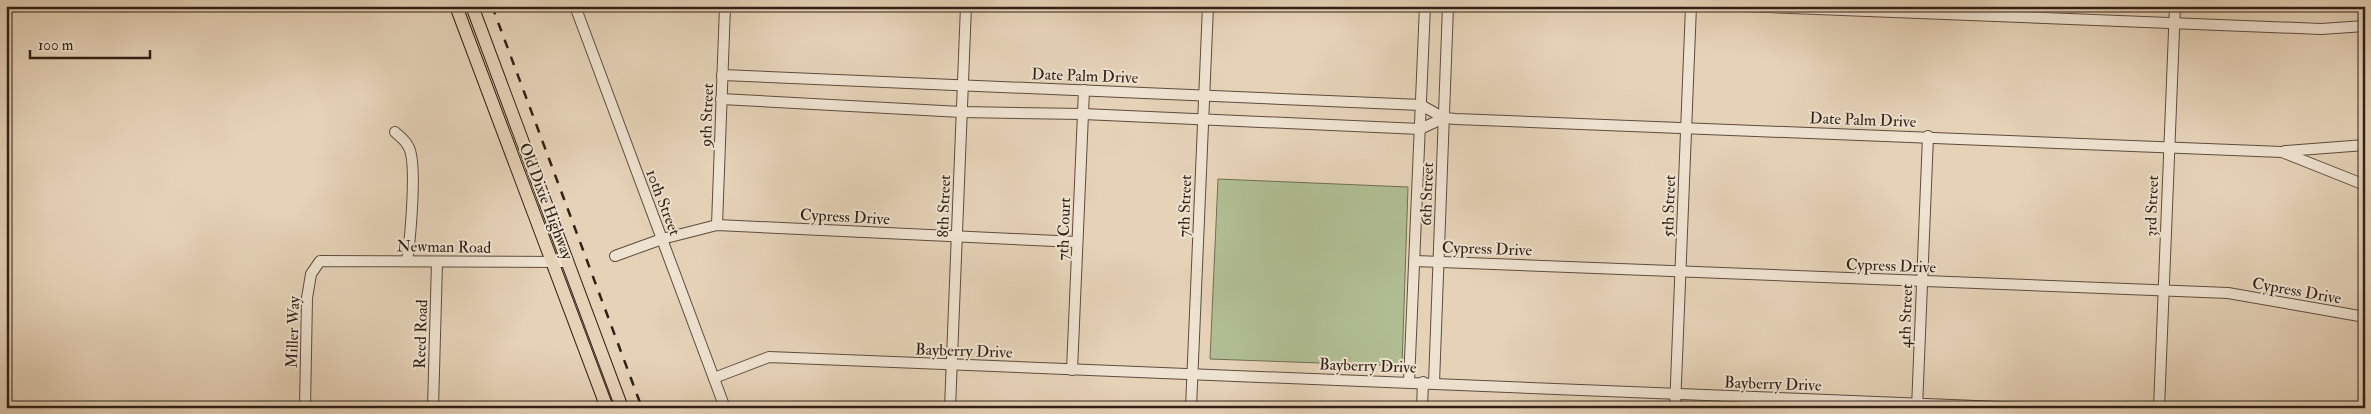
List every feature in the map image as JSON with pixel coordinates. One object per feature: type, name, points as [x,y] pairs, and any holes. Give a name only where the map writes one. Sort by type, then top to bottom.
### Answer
[{"type":"main road","name":"Old Dixie Highway","points":[[456,6],[607,408]]},
{"type":"main road","name":"Old Dixie Highway","points":[[472,6],[622,408]]},
{"type":"street","name":"10th Street","points":[[575,6],[725,408]]},
{"type":"street","name":"9th Street","points":[[717,226],[725,6]]},
{"type":"street","name":"8th Street","points":[[950,408],[966,6]]},
{"type":"street","name":"7th Street","points":[[1192,408],[1208,6]]},
{"type":"street","name":"6th Street","points":[[1409,382],[1425,6]]},
{"type":"street","name":"6th Street","points":[[1434,383],[1448,6]]},
{"type":"street","name":"5th Street","points":[[1675,408],[1691,6]]},
{"type":"street","points":[[1742,6],[1933,10],[2174,24],[2321,29],[2365,26]]},
{"type":"street","name":"3rd Street","points":[[2158,408],[2174,6]]},
{"type":"street","name":"Date Palm Drive","points":[[722,75],[1421,105],[1444,118]]},
{"type":"street","name":"7th Court","points":[[1072,370],[1084,90]]},
{"type":"street","name":"Date Palm Drive","points":[[721,99],[961,112],[1083,114],[1420,129],[1444,118],[1928,136],[2282,152],[2365,145]]},
{"type":"street","points":[[395,132],[409,146],[412,161],[410,235],[407,261]]},
{"type":"street","name":"4th Street","points":[[1917,406],[1928,136]]},
{"type":"street","name":"Date Palm Drive","points":[[2282,152],[2365,185]]},
{"type":"street","name":"Cypress Drive","points":[[615,256],[662,239],[717,226],[1077,242]]},
{"type":"street","name":"Newman Road","points":[[320,261],[568,262]]},
{"type":"street","name":"Miller Way","points":[[305,408],[307,298],[311,274],[320,261]]},
{"type":"street","name":"Cypress Drive","points":[[1415,261],[2228,293],[2365,317]]},
{"type":"street","name":"Reed Road","points":[[433,408],[437,262]]},
{"type":"street","name":"Bayberry Drive","points":[[714,378],[769,358],[1423,382],[1917,406],[2025,408]]},
{"type":"street","points":[[1422,408],[1423,382]]},
{"type":"green space","points":[[1218,179],[1408,187],[1402,366],[1210,359]]},
{"type":"railway","points":[[492,6],[642,408]]}]
